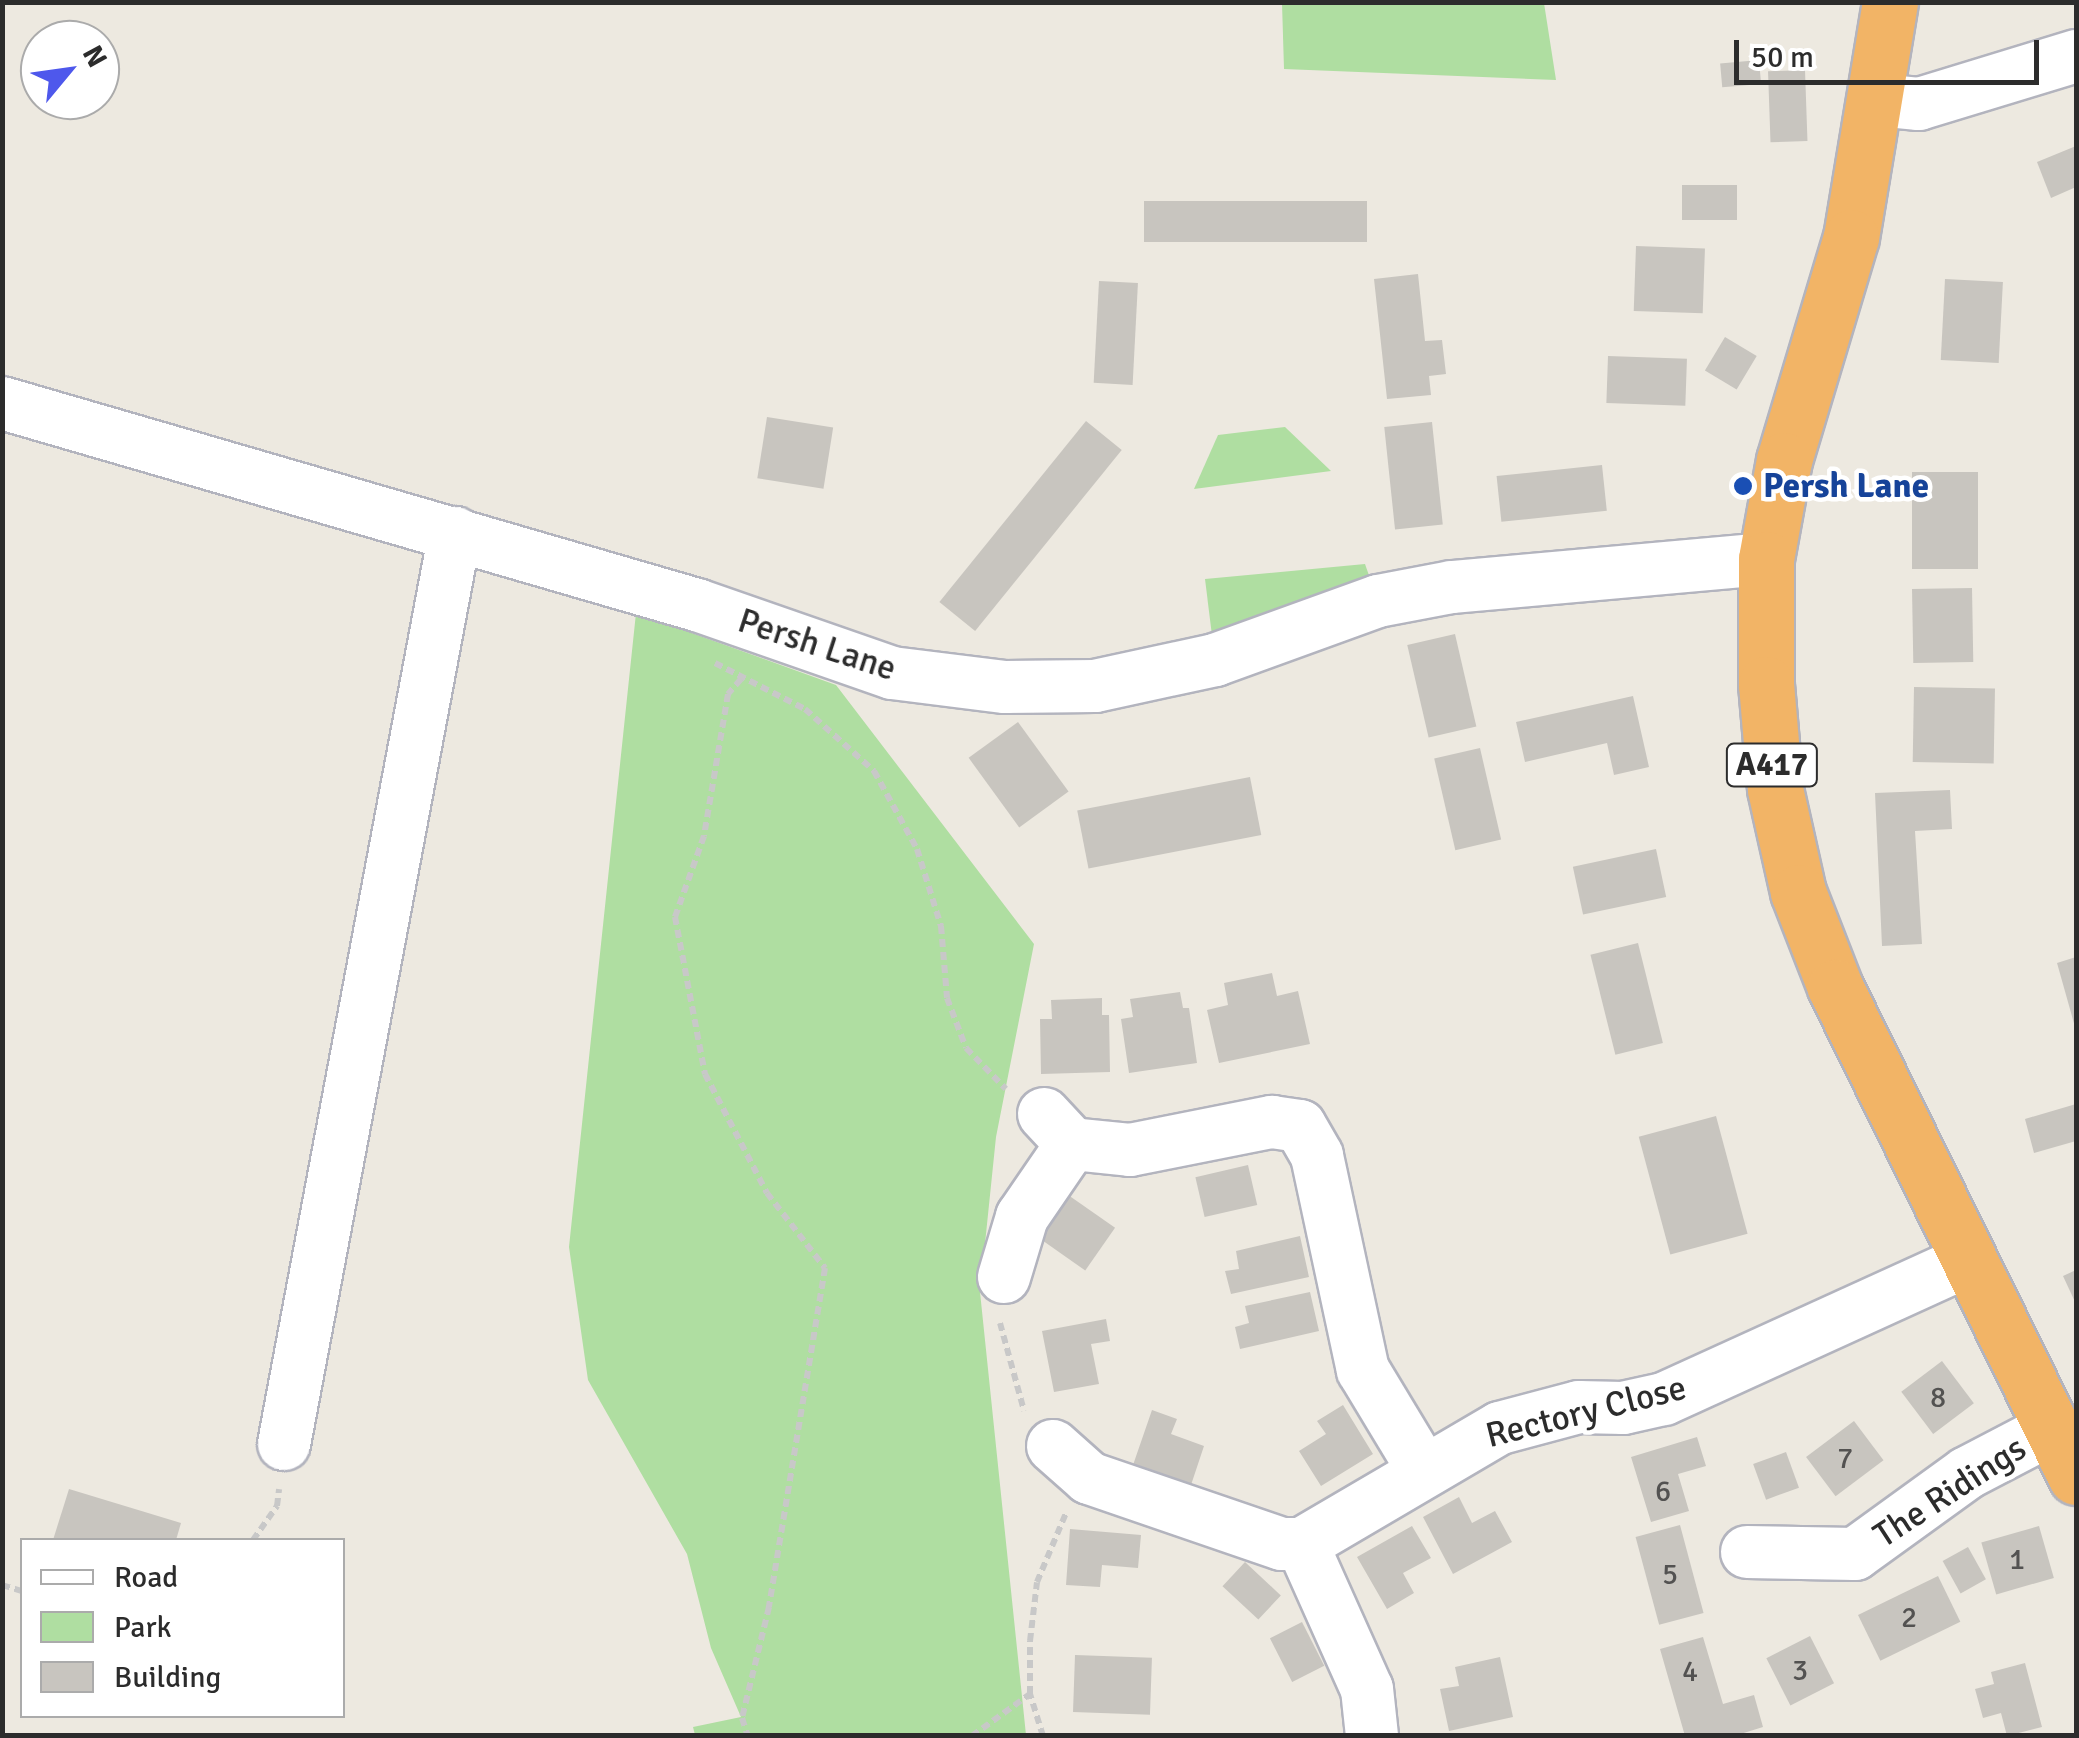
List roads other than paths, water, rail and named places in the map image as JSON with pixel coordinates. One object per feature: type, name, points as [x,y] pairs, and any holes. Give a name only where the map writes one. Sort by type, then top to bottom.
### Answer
[{"type":"highway","name":"A417","points":[[1890,2],[1878,100],[1851,237],[1784,460],[1766,559],[1769,738],[1798,892],[1835,987],[2076,1477]]},
{"type":"street","points":[[1878,100],[1919,104],[2076,56]]},
{"type":"street","name":"Persh Lane","points":[[2,403],[696,605],[892,674],[1005,687],[1095,686],[1214,660],[1378,601],[1452,586],[1766,559]]},
{"type":"street","points":[[284,1444],[455,532]]},
{"type":"street","points":[[1004,1277],[1022,1218],[1058,1129],[1130,1150],[1272,1122],[1300,1126],[1316,1156],[1363,1370],[1424,1471]]},
{"type":"street","name":"Rectory Close","points":[[1302,1544],[1500,1428],[1579,1407],[1623,1408],[1664,1399],[1969,1260]]},
{"type":"street","name":"The Ridings","points":[[1773,1567],[1854,1554],[1968,1473],[2051,1429]]},
{"type":"street","points":[[1071,1462],[1208,1518],[1282,1544],[1302,1544],[1366,1689],[1372,1736]]},
{"type":"place","name":"Persh Lane","points":[[1743,486]]}]
